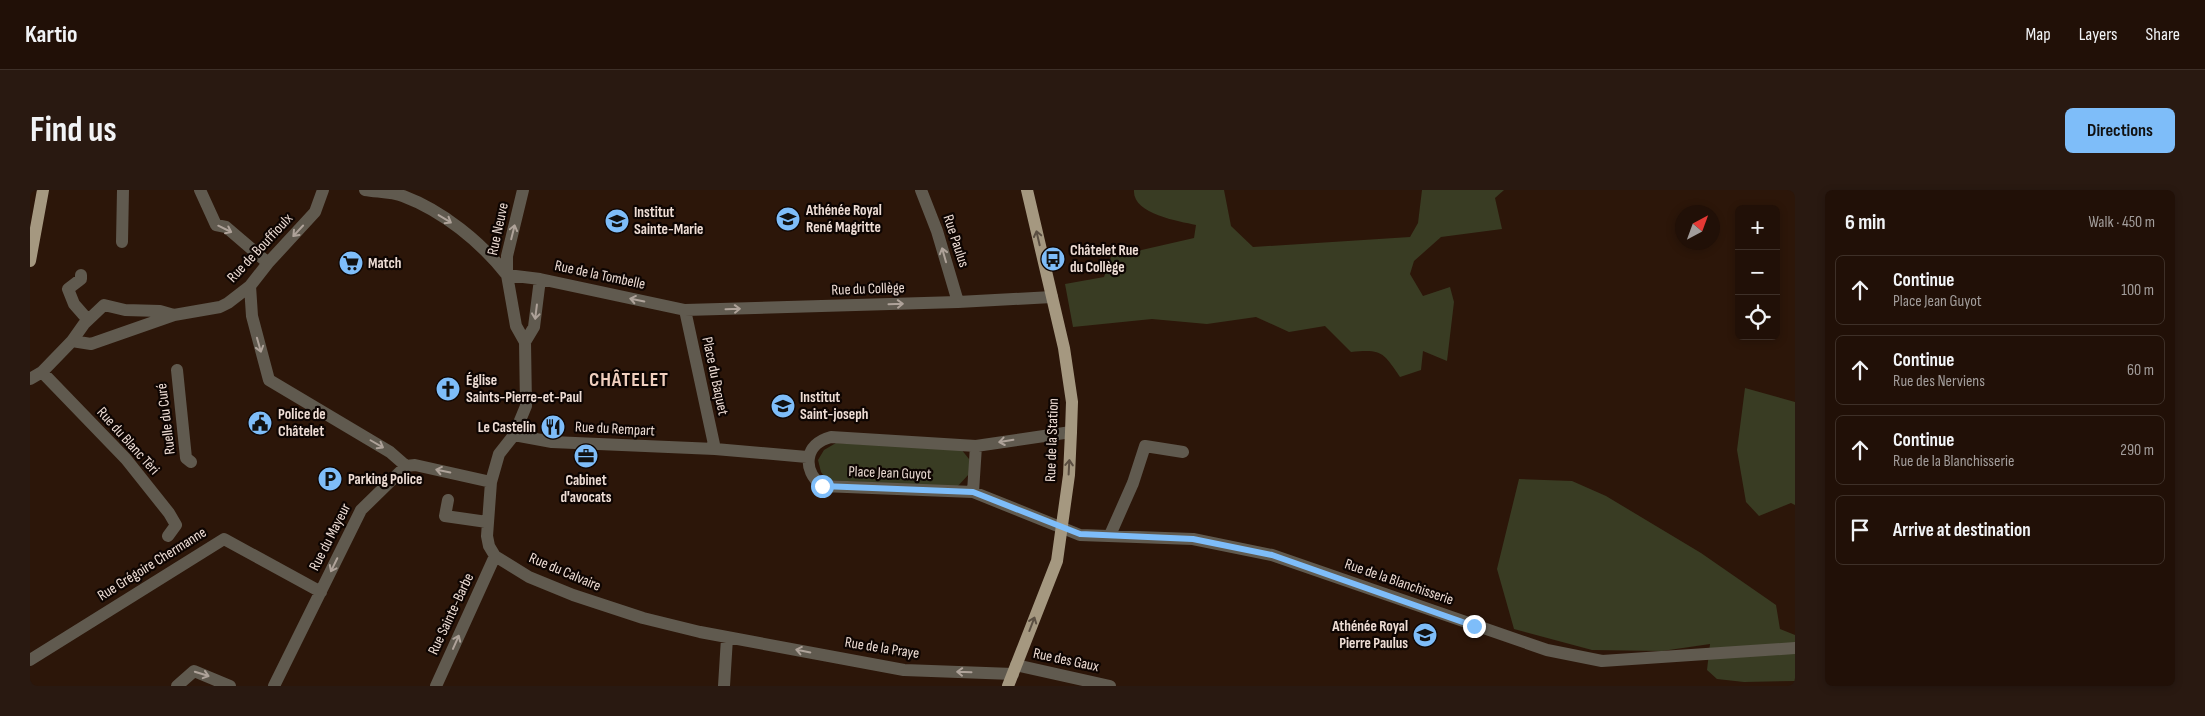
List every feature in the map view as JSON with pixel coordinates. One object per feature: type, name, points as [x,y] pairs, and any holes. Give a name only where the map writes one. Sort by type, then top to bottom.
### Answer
[{"type":"main road","points":[[30,261],[43,190]]},
{"type":"main road","name":"Rue de la Station","points":[[1012,675],[1057,561],[1069,475],[1072,402],[1064,348],[1027,190]]},
{"type":"street","points":[[122,242],[123,190]]},
{"type":"street","points":[[200,190],[216,226],[226,227],[268,263]]},
{"type":"street","name":"Rue de Bouffioulx","points":[[30,379],[42,372],[72,341],[88,320],[104,305],[125,310],[160,311],[174,315],[220,307],[250,286],[268,263],[315,212],[323,190]]},
{"type":"street","points":[[365,190],[402,196],[464,231],[487,250],[507,275]]},
{"type":"street","name":"Rue Neuve","points":[[522,190],[507,256],[507,275],[516,326],[525,342]]},
{"type":"street","name":"Rue Paulus","points":[[921,190],[937,230],[958,302]]},
{"type":"street","points":[[81,275],[81,279],[68,289],[74,304],[88,320]]},
{"type":"street","name":"Rue de la Tombelle","points":[[507,275],[540,279],[685,310]]},
{"type":"street","points":[[495,556],[489,546],[487,522],[491,482],[499,454],[514,435],[526,406],[525,342],[534,327],[540,279]]},
{"type":"street","points":[[250,286],[252,316],[269,380],[390,452],[406,466],[415,465],[491,482]]},
{"type":"street","name":"Rue du Collège","points":[[685,310],[958,302],[1052,297]]},
{"type":"street","name":"Place du Baquet","points":[[685,310],[714,450]]},
{"type":"street","points":[[72,341],[91,344],[174,315]]},
{"type":"street","name":"Ruelle du Curé","points":[[177,370],[186,458],[191,462]]},
{"type":"street","name":"Rue du Blanc Tèri","points":[[42,372],[126,459],[169,513],[176,525],[168,536]]},
{"type":"street","name":"Place Jean Guyot","points":[[1061,527],[973,492],[822,486],[809,471],[807,457],[816,444],[831,438],[976,446],[1071,432]]},
{"type":"street","name":"Rue du Rempart","points":[[514,435],[552,442],[714,450],[807,457]]},
{"type":"street","points":[[973,492],[976,446]]},
{"type":"street","points":[[1110,535],[1145,446],[1182,452]]},
{"type":"street","name":"Rue du Mayeur","points":[[274,686],[361,510],[406,466]]},
{"type":"street","points":[[448,500],[445,516],[487,522]]},
{"type":"street","name":"Rue de la Blanchisserie","points":[[1061,527],[1080,534],[1193,539],[1272,555],[1546,650],[1602,661],[1795,648]]},
{"type":"street","name":"Rue Grégoire Chermanne","points":[[30,660],[224,539],[320,592]]},
{"type":"street","name":"Rue du Calvaire","points":[[495,556],[529,577],[573,596],[643,618],[728,638]]},
{"type":"street","name":"Rue Sainte-Barbe","points":[[436,686],[495,556]]},
{"type":"street","points":[[724,686],[728,638]]},
{"type":"street","name":"Rue de la Praye","points":[[728,638],[748,640],[904,670],[1012,675]]},
{"type":"street","points":[[177,686],[194,671],[230,686]]},
{"type":"street","name":"Rue des Gaux","points":[[1012,675],[1110,686]]},
{"type":"green space","points":[[1134,190],[1224,190],[1231,226],[1253,247],[1410,237],[1418,223],[1422,190],[1504,190],[1495,198],[1502,229],[1441,237],[1414,261],[1410,274],[1423,296],[1450,287],[1454,302],[1447,361],[1423,351],[1421,370],[1400,377],[1390,362],[1381,354],[1369,351],[1351,352],[1325,326],[1289,332],[1256,317],[1207,324],[1152,319],[1073,327],[1065,284],[1104,277],[1111,257],[1194,238],[1196,225],[1148,211],[1135,198]]},
{"type":"green space","points":[[1745,388],[1795,402],[1795,505],[1791,503],[1759,516],[1746,502],[1737,450]]},
{"type":"green space","points":[[836,443],[961,449],[969,459],[969,474],[957,487],[827,480],[821,472],[818,460],[824,450]]},
{"type":"green space","points":[[1519,479],[1572,481],[1606,496],[1701,553],[1776,605],[1780,629],[1795,635],[1795,681],[1744,682],[1717,679],[1707,670],[1710,644],[1662,651],[1592,650],[1514,629],[1497,569]]},
{"type":"place","name":"Athénée Royal René Magritte","points":[[788,219]]},
{"type":"place","name":"Institut Sainte-Marie","points":[[617,221]]},
{"type":"place","name":"Châtelet Rue du Collège","points":[[1053,259]]},
{"type":"place","name":"Match","points":[[351,263]]},
{"type":"place","name":"Église Saints-Pierre-et-Paul","points":[[448,389]]},
{"type":"place","name":"Institut Saint-joseph","points":[[783,406]]},
{"type":"place","name":"Police de Châtelet","points":[[260,423]]},
{"type":"place","name":"Le Castelin","points":[[553,427]]},
{"type":"place","name":"Cabinet d'avocats","points":[[586,456]]},
{"type":"place","name":"Parking Police","points":[[330,479]]},
{"type":"place","name":"Athénée Royal Pierre Paulus","points":[[1425,635]]},
{"type":"district","name":"CHÂTELET","points":[[629,380]]},
{"type":"route","points":[[822,486],[973,492],[1080,534],[1193,539],[1272,555],[1377,590],[1474,626]]}]
